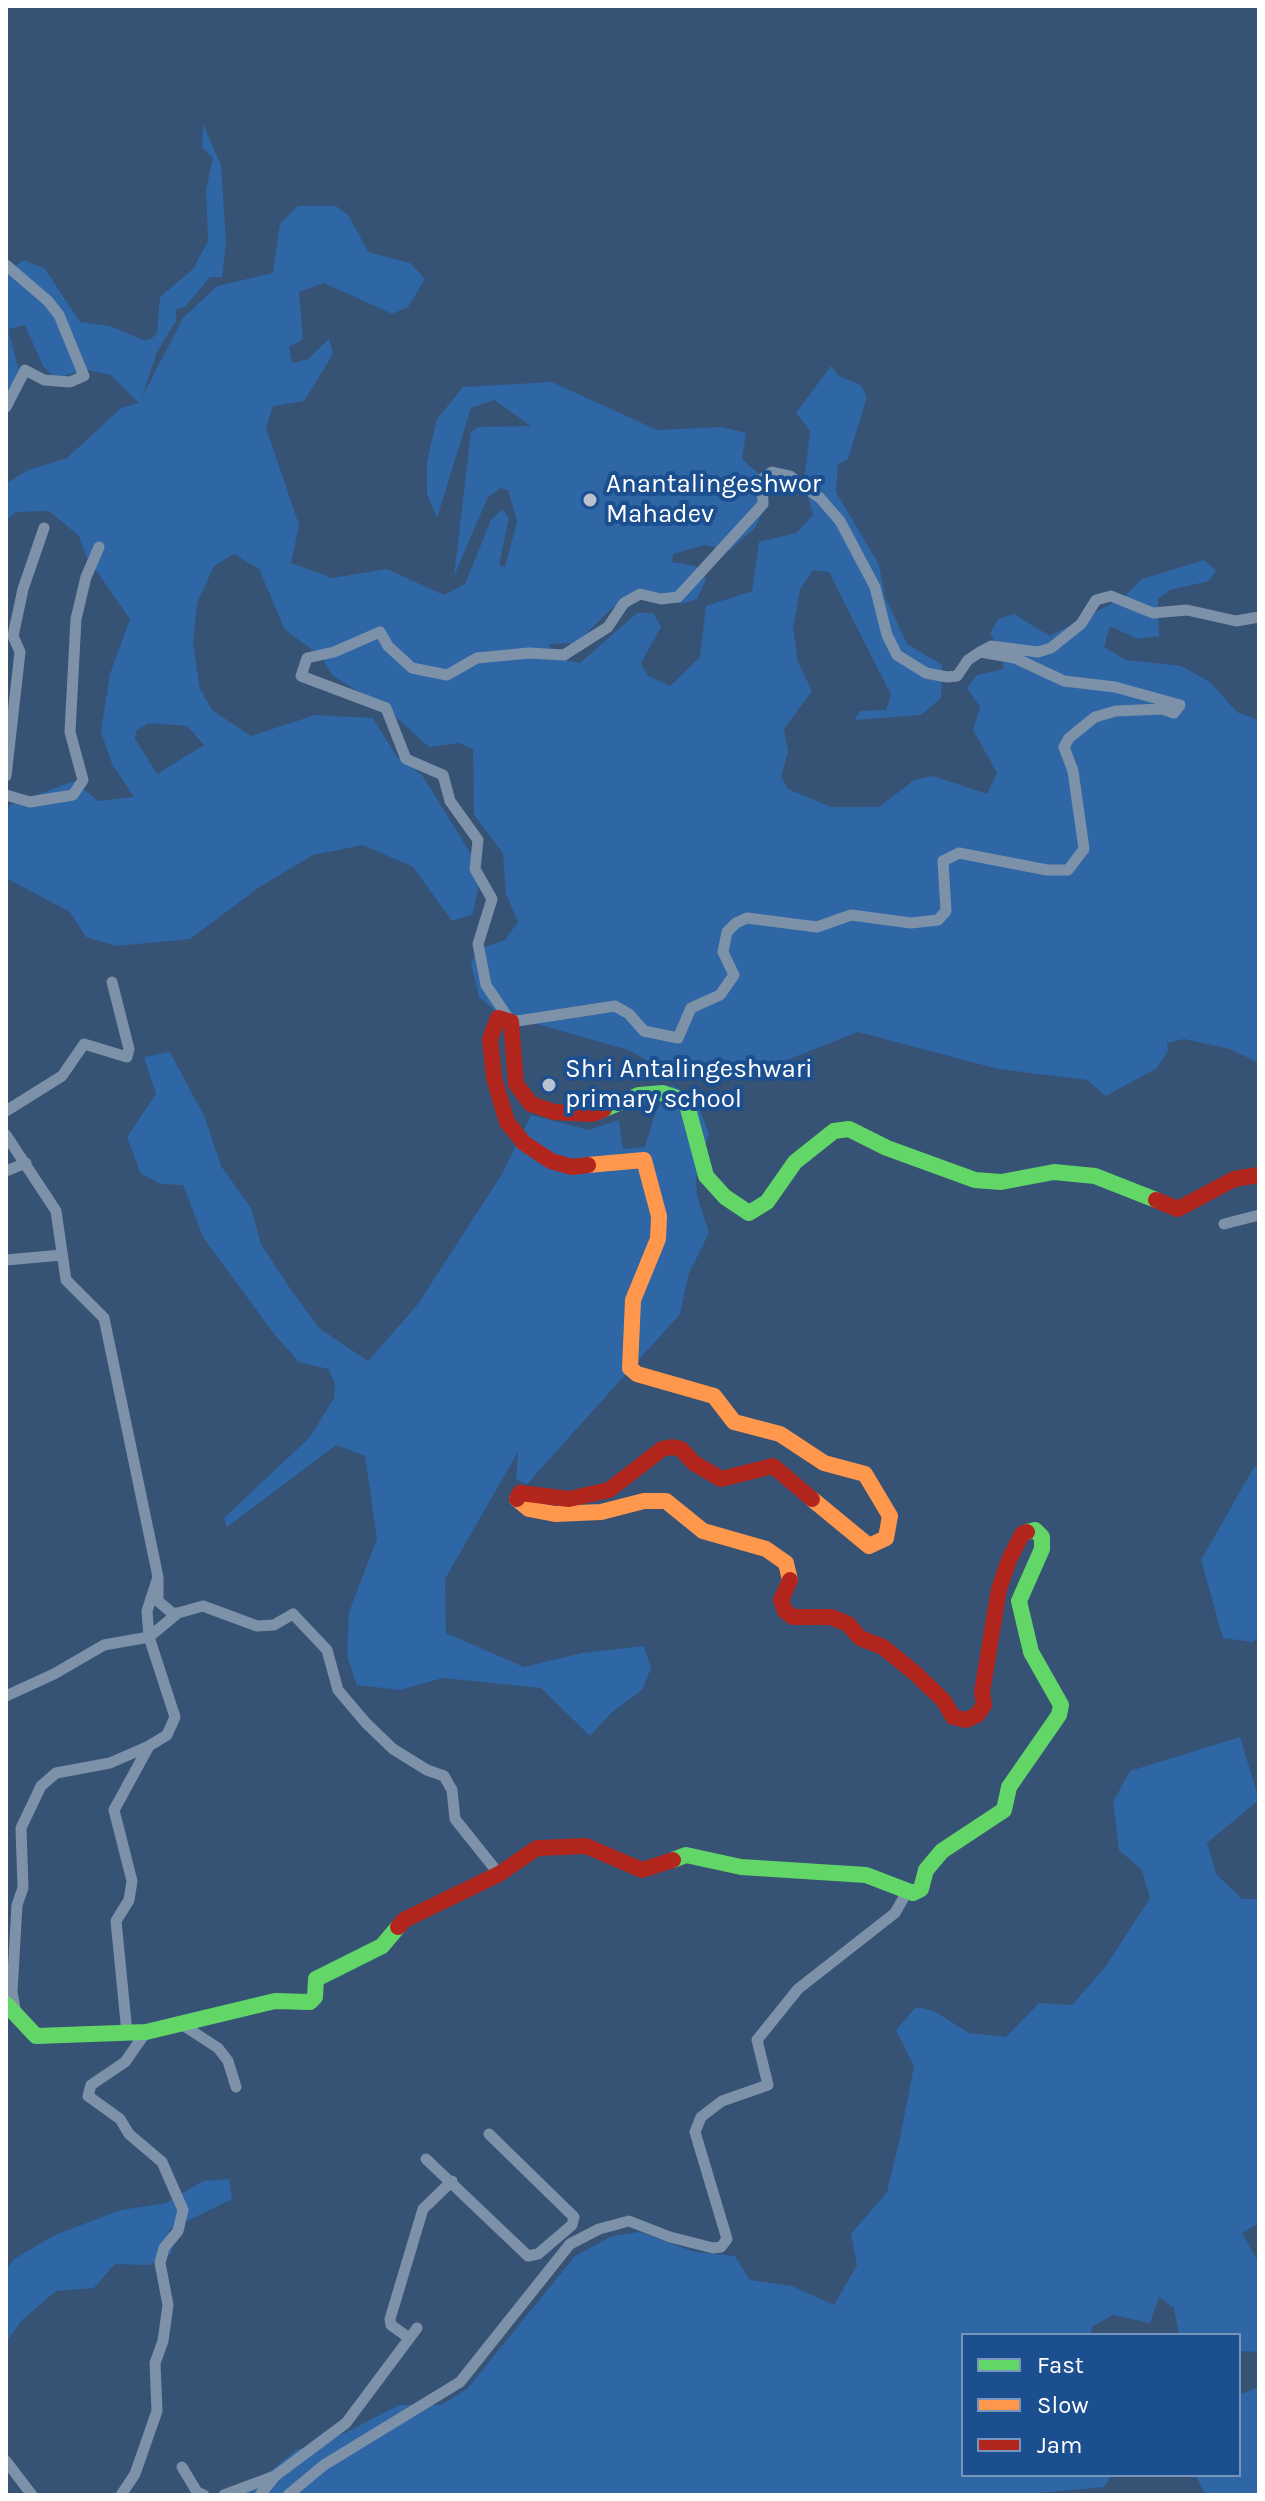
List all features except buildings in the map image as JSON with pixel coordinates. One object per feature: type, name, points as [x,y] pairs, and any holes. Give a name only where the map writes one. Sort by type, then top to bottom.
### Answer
[{"type":"street","points":[[6,265],[48,301],[59,315],[84,376],[70,382],[44,380],[25,370],[6,407]]},
{"type":"street","points":[[1259,617],[1236,621],[1187,610],[1153,613],[1111,596],[1096,600],[1081,624],[1051,648],[1038,652],[991,646],[968,660],[957,676],[926,673],[897,655],[887,635],[875,587],[840,521],[820,498],[790,476],[772,472],[762,479],[763,504],[678,597],[661,599],[640,594],[624,603],[608,627],[564,655],[529,653],[477,658],[447,675],[412,668],[388,646],[380,632],[334,652],[307,658],[301,676],[386,708],[406,759],[443,775],[450,801],[478,840],[475,869],[492,899],[478,944],[486,985],[511,1022],[516,1084],[531,1104],[554,1112],[592,1114],[639,1095],[663,1093],[686,1101],[706,1176],[725,1197],[749,1213],[767,1202],[795,1162],[834,1131],[849,1129],[865,1134],[887,1148],[975,1180],[1001,1182],[1054,1172],[1095,1176],[1178,1209],[1234,1179],[1259,1175]]},
{"type":"street","points":[[6,776],[20,652],[13,636],[44,528]]},
{"type":"street","points":[[6,795],[30,802],[73,795],[83,780],[70,732],[76,619],[86,577],[99,547]]},
{"type":"street","points":[[158,1577],[147,1611],[149,1637],[175,1717],[167,1735],[110,1763],[56,1773],[41,1786],[21,1828],[23,1888],[17,1905],[11,2009],[36,2036],[146,2032],[177,2022],[275,2001],[310,2002],[315,1997],[316,1979],[382,1946],[404,1920],[499,1874],[537,1848],[586,1846],[642,1870],[686,1855],[741,1867],[866,1875],[907,1892],[921,1889],[926,1870],[942,1851],[1004,1810],[1009,1787],[1059,1715],[1061,1705],[1031,1652],[1019,1601],[1042,1549],[1042,1537],[1035,1530],[1022,1534],[1009,1560],[999,1589],[982,1692],[984,1705],[977,1715],[966,1720],[953,1717],[944,1701],[916,1674],[883,1647],[860,1638],[848,1624],[831,1617],[793,1617],[785,1611],[781,1600],[790,1580],[786,1563],[766,1549],[703,1531],[666,1501],[644,1501],[601,1512],[555,1514],[523,1505],[517,1499],[520,1493],[569,1499],[609,1490],[662,1449],[672,1447],[681,1449],[694,1463],[721,1479],[773,1466],[869,1546],[886,1538],[890,1516],[865,1474],[824,1463],[780,1434],[734,1422],[714,1396],[637,1374],[630,1368],[633,1300],[658,1239],[659,1216],[644,1160],[572,1167],[551,1161],[524,1143],[507,1122],[494,1078],[490,1039],[498,1018],[511,1022],[615,1006],[629,1014],[644,1031],[678,1038],[691,1008],[720,995],[734,975],[723,952],[727,932],[747,918],[817,927],[851,915],[911,923],[938,920],[946,911],[943,861],[959,853],[1047,870],[1068,870],[1084,849],[1073,771],[1064,747],[1069,738],[1095,717],[1116,711],[1162,709],[1174,713],[1180,705],[1115,687],[1064,681],[1015,658],[980,652]]},
{"type":"street","points":[[6,1111],[62,1076],[84,1044],[127,1057],[129,1049],[112,982]]},
{"type":"street","points":[[6,1135],[56,1211],[66,1280],[104,1318],[158,1577],[158,1601],[172,1613],[203,1606],[257,1626],[274,1625],[293,1614],[327,1650],[338,1690],[366,1723],[393,1749],[427,1770],[444,1776],[452,1790],[455,1819],[499,1874]]},
{"type":"street","points":[[6,1171],[26,1163]]},
{"type":"street","points":[[1224,1224],[1259,1215]]},
{"type":"street","points":[[6,1260],[62,1255]]},
{"type":"street","points":[[6,1696],[54,1674],[104,1645],[149,1637],[178,1613]]},
{"type":"street","points":[[127,2033],[116,1921],[129,1900],[132,1881],[114,1810],[149,1746]]},
{"type":"street","points":[[288,2495],[324,2465],[460,2382],[570,2244],[599,2229],[629,2221],[670,2237],[713,2248],[721,2247],[727,2239],[695,2132],[701,2117],[722,2101],[768,2085],[757,2040],[798,1989],[895,1913],[907,1892]]},
{"type":"street","points":[[177,2022],[218,2048],[228,2061],[236,2087]]},
{"type":"street","points":[[121,2495],[135,2474],[157,2411],[155,2363],[163,2341],[168,2305],[160,2263],[164,2248],[178,2231],[183,2210],[162,2162],[129,2134],[120,2119],[88,2096],[91,2085],[125,2062],[146,2032]]},
{"type":"street","points":[[426,2159],[528,2256],[538,2254],[572,2225],[574,2217],[489,2134]]},
{"type":"street","points":[[409,2338],[391,2325],[390,2319],[423,2209],[452,2181]]},
{"type":"street","points":[[260,2495],[275,2476],[346,2423],[417,2328]]},
{"type":"street","points":[[6,2461],[32,2495]]},
{"type":"street","points":[[182,2467],[197,2492],[204,2495]]},
{"type":"street","points":[[224,2495],[275,2476]]},
{"type":"shaded area","points":[[203,124],[221,165],[226,242],[222,277],[210,277],[185,307],[176,309],[176,321],[157,352],[142,397],[183,318],[217,286],[273,273],[280,224],[298,206],[336,206],[349,216],[368,252],[410,263],[425,279],[408,307],[392,314],[324,283],[299,292],[303,339],[289,347],[292,363],[308,359],[329,339],[333,354],[304,401],[273,406],[266,428],[299,525],[291,563],[332,578],[387,569],[444,595],[465,584],[491,520],[503,509],[509,518],[499,565],[505,567],[517,521],[508,490],[501,488],[488,497],[454,576],[471,432],[478,427],[531,426],[494,400],[471,408],[437,518],[427,494],[427,461],[437,419],[463,387],[552,382],[657,430],[722,427],[746,433],[742,459],[760,475],[765,507],[755,528],[730,550],[705,545],[673,554],[672,562],[696,566],[706,579],[697,599],[682,604],[644,592],[612,608],[577,643],[549,644],[555,658],[580,663],[637,613],[653,613],[661,627],[641,663],[648,676],[670,686],[700,657],[706,606],[752,591],[759,542],[796,533],[813,515],[804,482],[810,431],[796,413],[831,366],[839,376],[861,385],[867,397],[848,459],[838,464],[836,492],[879,565],[885,597],[907,644],[942,665],[941,698],[921,715],[855,720],[860,711],[886,710],[891,695],[829,572],[813,570],[800,589],[793,628],[798,662],[812,691],[784,729],[788,752],[781,776],[788,789],[831,807],[879,807],[914,780],[933,776],[987,794],[997,773],[973,730],[980,707],[967,688],[977,675],[1003,669],[1003,653],[990,633],[998,619],[1014,614],[1050,636],[1124,597],[1142,579],[1204,560],[1216,570],[1209,581],[1170,590],[1158,599],[1159,636],[1137,639],[1110,626],[1104,647],[1126,660],[1181,666],[1210,682],[1237,712],[1259,720],[1259,1063],[1230,1049],[1184,1039],[1167,1043],[1168,1051],[1157,1068],[1106,1096],[1087,1080],[998,1069],[858,1032],[749,1075],[696,1076],[671,1073],[628,1050],[498,1013],[479,997],[471,964],[478,949],[505,940],[518,922],[506,894],[503,853],[474,815],[473,749],[459,743],[429,747],[387,709],[332,675],[321,656],[285,630],[259,569],[234,554],[214,566],[197,603],[193,643],[200,689],[212,710],[251,736],[315,715],[373,718],[397,757],[422,775],[471,854],[478,888],[473,914],[452,921],[413,867],[363,845],[313,855],[261,886],[190,939],[116,946],[86,937],[70,912],[6,878],[6,813],[10,805],[74,781],[98,801],[134,797],[112,764],[101,732],[110,674],[130,619],[86,556],[79,536],[49,511],[16,512],[6,520],[6,484],[28,470],[67,458],[121,408],[139,403],[111,375],[87,370],[55,378],[43,366],[25,325],[8,329],[19,371],[6,419],[6,272],[24,260],[45,269],[80,322],[110,326],[143,340],[151,339],[157,333],[160,297],[193,269],[208,241],[206,189],[213,158],[202,147]],"holes":[[[149,723],[187,726],[204,745],[157,774],[135,739],[136,731]]]},
{"type":"shaded area","points":[[170,1052],[205,1118],[221,1166],[251,1208],[261,1244],[319,1328],[368,1361],[418,1304],[502,1174],[531,1115],[589,1130],[619,1120],[623,1149],[645,1147],[655,1113],[672,1085],[696,1100],[709,1133],[696,1179],[697,1196],[709,1233],[689,1273],[680,1314],[527,1484],[516,1480],[518,1452],[445,1579],[446,1633],[524,1667],[582,1653],[644,1646],[651,1668],[642,1690],[611,1713],[590,1736],[541,1688],[443,1678],[400,1690],[357,1685],[347,1656],[349,1612],[377,1539],[365,1456],[336,1445],[227,1527],[224,1518],[310,1437],[334,1398],[335,1383],[328,1369],[299,1362],[274,1334],[203,1237],[183,1185],[161,1184],[141,1174],[127,1137],[156,1094],[144,1057]]},
{"type":"shaded area","points":[[1259,1466],[1259,1636],[1253,1642],[1223,1638],[1201,1560],[1254,1467]]},
{"type":"shaded area","points":[[1240,1737],[1259,1800],[1207,1843],[1216,1874],[1242,1899],[1259,1899],[1259,2223],[1242,2233],[1259,2263],[1259,2352],[1241,2351],[1241,2333],[1179,2333],[1174,2308],[1159,2297],[1150,2323],[1113,2315],[1093,2326],[1091,2333],[961,2333],[961,2477],[1110,2477],[1104,2487],[1018,2495],[241,2495],[296,2450],[345,2433],[399,2405],[441,2405],[467,2389],[575,2256],[612,2236],[639,2232],[695,2252],[735,2256],[750,2280],[792,2286],[834,2305],[857,2265],[851,2234],[887,2192],[901,2133],[914,2066],[896,2030],[916,2007],[934,2011],[969,2033],[1006,2037],[1039,2003],[1072,2005],[1106,1966],[1150,1898],[1142,1870],[1119,1850],[1113,1802],[1130,1771]]},
{"type":"shaded area","points":[[229,2179],[232,2199],[169,2230],[172,2253],[149,2265],[115,2264],[94,2288],[56,2291],[22,2320],[6,2343],[6,2270],[14,2259],[55,2235],[121,2210],[166,2203],[203,2181]]},
{"type":"shaded area","points":[[1259,2387],[1259,2495],[1206,2495],[1196,2477],[1241,2477],[1241,2394]]},
{"type":"traffic: fast","points":[[604,1109],[639,1095],[663,1093],[686,1101],[706,1176],[725,1197],[749,1213],[767,1202],[795,1162],[834,1131],[849,1129],[887,1148],[975,1180],[1001,1182],[1054,1172],[1095,1176],[1156,1200]]},
{"type":"traffic: fast","points":[[673,1860],[686,1855],[741,1867],[866,1875],[913,1893],[921,1889],[926,1870],[942,1851],[1004,1810],[1009,1787],[1059,1715],[1061,1705],[1031,1652],[1019,1601],[1042,1549],[1042,1537],[1035,1530],[1027,1532]]},
{"type":"traffic: fast","points":[[6,2004],[36,2036],[146,2032],[275,2001],[310,2002],[315,1997],[316,1979],[382,1946],[398,1927]]},
{"type":"traffic: slow","points":[[588,1165],[644,1160],[659,1216],[658,1239],[633,1300],[630,1368],[637,1374],[714,1396],[734,1422],[780,1434],[824,1463],[865,1474],[890,1516],[886,1538],[869,1546],[812,1499]]},
{"type":"traffic: slow","points":[[517,1499],[529,1509],[555,1514],[601,1512],[644,1501],[666,1501],[703,1531],[766,1549],[786,1563],[790,1580]]},
{"type":"traffic: jam","points":[[588,1165],[572,1167],[551,1161],[524,1143],[507,1122],[494,1078],[490,1039],[498,1018],[511,1022],[516,1084],[531,1104],[554,1112],[592,1114],[604,1109]]},
{"type":"traffic: jam","points":[[1156,1200],[1178,1209],[1234,1179],[1259,1175]]},
{"type":"traffic: jam","points":[[517,1499],[520,1493],[569,1499],[609,1490],[662,1449],[672,1447],[681,1449],[694,1463],[721,1479],[773,1466],[812,1499]]},
{"type":"traffic: jam","points":[[790,1580],[781,1600],[785,1611],[793,1617],[831,1617],[848,1624],[860,1638],[883,1647],[916,1674],[944,1701],[953,1717],[966,1720],[977,1715],[984,1705],[982,1692],[999,1589],[1009,1560],[1022,1534],[1027,1532]]},
{"type":"traffic: jam","points":[[398,1927],[404,1920],[499,1874],[537,1848],[586,1846],[642,1870],[673,1860]]},
{"type":"place","name":"Anantalingeshwor Mahadev","points":[[590,500]]},
{"type":"place","name":"Shri Antalingeshwari primary school","points":[[549,1085]]}]
